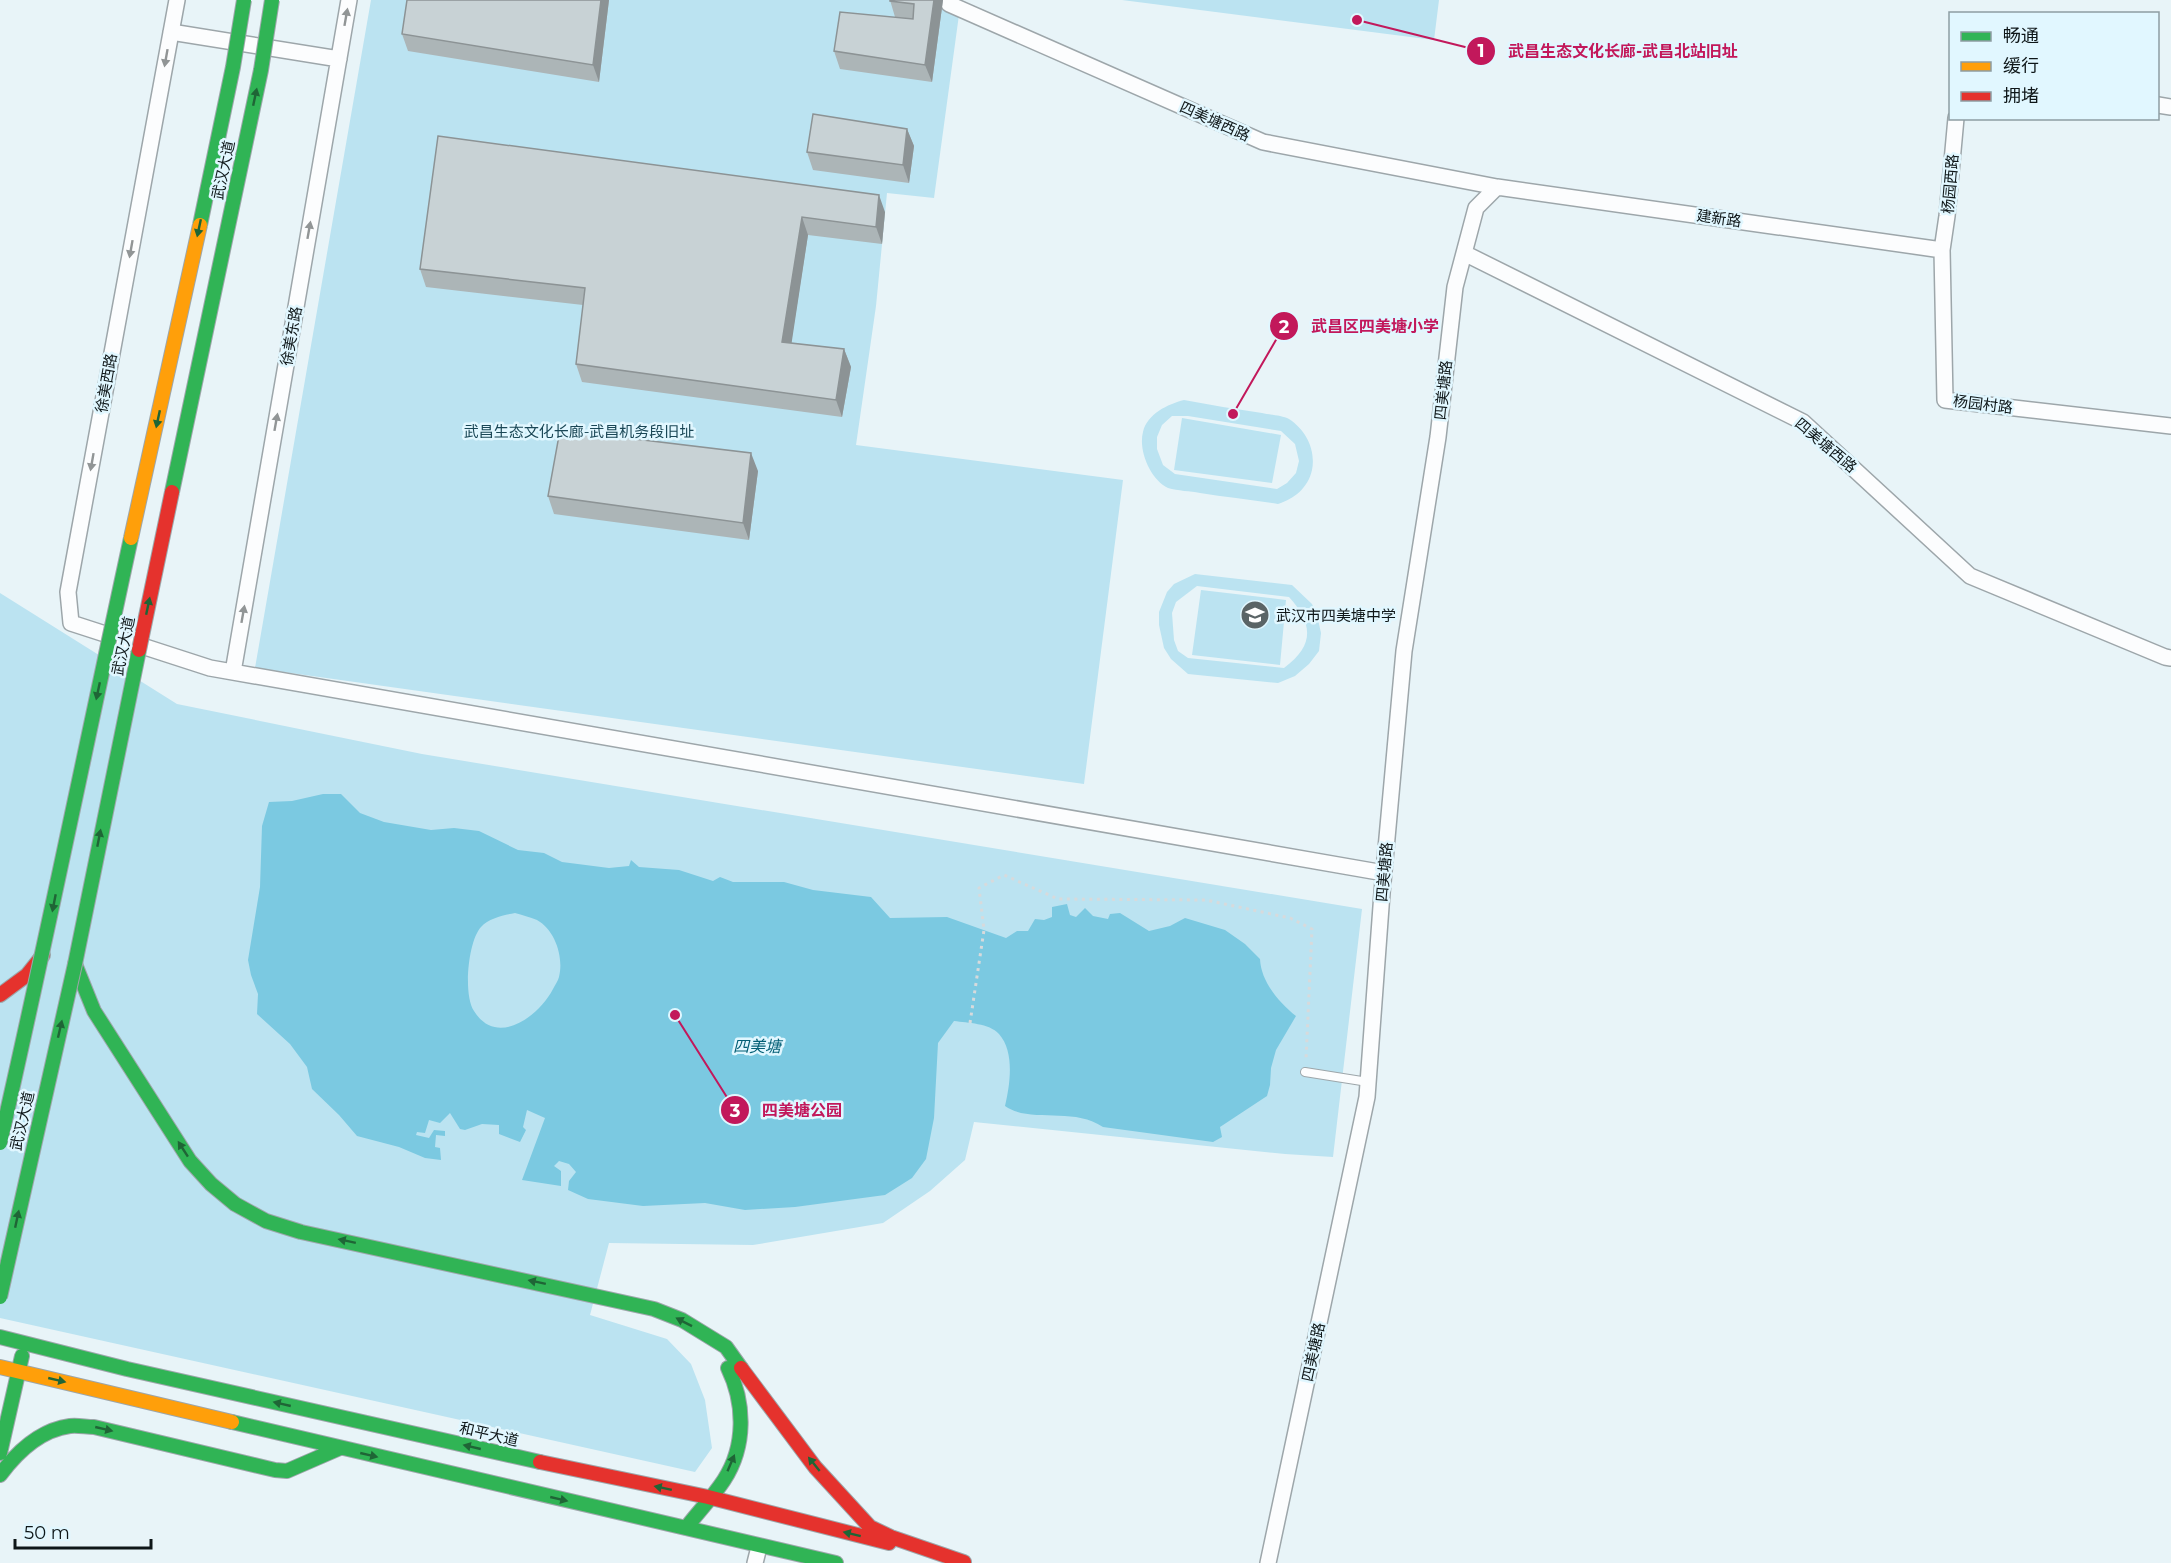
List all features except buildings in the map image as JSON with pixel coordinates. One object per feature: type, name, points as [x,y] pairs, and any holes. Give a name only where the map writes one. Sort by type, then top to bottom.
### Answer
[{"type":"main road","name":"武汉大道","points":[[0,1143],[43,955],[88,735],[197,239],[233,67],[244,0]]},
{"type":"main road","name":"武汉大道","points":[[0,1297],[75,964],[99,838],[261,70],[272,0]]},
{"type":"main road","points":[[0,995],[27,975],[43,955]]},
{"type":"main road","points":[[75,964],[94,1011],[190,1161],[211,1184],[235,1204],[266,1221],[301,1232],[594,1294],[654,1309],[682,1320],[726,1347],[815,1467],[870,1527],[891,1537],[967,1562]]},
{"type":"main road","points":[[686,1528],[725,1478],[740,1443],[741,1403],[735,1380],[708,1335]]},
{"type":"main road","name":"和平大道","points":[[0,1337],[127,1369],[501,1454],[708,1497],[967,1562]]},
{"type":"main road","points":[[0,1453],[25,1343]]},
{"type":"main road","points":[[0,1367],[759,1547],[836,1563]]},
{"type":"main road","points":[[0,1474],[10,1459],[27,1445],[46,1434],[70,1426],[94,1427],[287,1471],[340,1448]]},
{"type":"street","name":"徐美西路","points":[[177,0],[68,592],[71,623],[210,668],[234,672]]},
{"type":"street","name":"徐美东路","points":[[234,672],[349,0]]},
{"type":"street","name":"四美塘西路","points":[[949,3],[1263,142],[1497,187]]},
{"type":"street","points":[[171,32],[339,59]]},
{"type":"street","name":"杨园西路","points":[[1942,250],[1956,120]]},
{"type":"street","name":"建新路","points":[[1497,187],[1942,250]]},
{"type":"street","name":"四美塘路","points":[[1268,1563],[1367,1097],[1404,651],[1438,437],[1455,287],[1476,208],[1497,187]]},
{"type":"street","name":"杨园村路","points":[[1942,250],[1945,400],[2171,426]]},
{"type":"street","name":"四美塘西路","points":[[1464,253],[1803,422],[1970,576],[2171,658]]},
{"type":"street","points":[[234,672],[1384,873]]},
{"type":"street","points":[[755,1563],[759,1547]]},
{"type":"lane","points":[[1305,1072],[1368,1082]]},
{"type":"path","points":[[970,1023],[984,930],[979,888],[1004,875],[1058,899],[1206,900],[1290,918],[1312,929],[1305,1072]]},
{"type":"green space","name":"武昌生态文化长廊-武昌机务段旧址","points":[[371,0],[961,0],[934,198],[887,193],[876,306],[856,445],[1123,480],[1084,784],[255,668]]},
{"type":"green space","points":[[1122,0],[1439,0],[1434,40]]},
{"type":"green space","points":[[1184,400],[1289,419],[1305,435],[1311,448],[1312,470],[1304,487],[1295,496],[1278,504],[1168,488],[1162,484],[1151,472],[1144,456],[1143,432],[1154,415]],"holes":[[[1172,416],[1188,416],[1281,431],[1295,444],[1299,461],[1296,473],[1287,483],[1277,489],[1175,474],[1163,465],[1157,449],[1157,437],[1162,425]]]},
{"type":"green space","points":[[1182,418],[1281,435],[1272,483],[1174,470]]},
{"type":"green space","points":[[1195,574],[1292,585],[1312,604],[1317,615],[1321,633],[1319,651],[1295,676],[1278,683],[1188,674],[1171,659],[1164,648],[1159,625],[1159,612],[1167,592],[1174,584]],"holes":[[[1197,586],[1289,597],[1303,616],[1307,634],[1306,643],[1301,651],[1284,668],[1188,658],[1178,651],[1174,640],[1172,613],[1176,602]]]},
{"type":"green space","points":[[1201,590],[1286,600],[1280,665],[1192,655]]},
{"type":"green space","points":[[0,593],[177,704],[422,754],[1362,909],[1333,1157],[974,1122],[965,1160],[930,1191],[883,1223],[753,1245],[609,1243],[590,1315],[667,1339],[691,1364],[705,1400],[712,1448],[695,1472],[0,1318]]},
{"type":"water","name":"四美塘","points":[[323,794],[341,794],[360,813],[384,822],[431,830],[454,828],[479,831],[518,850],[544,853],[562,862],[609,868],[629,866],[631,860],[639,867],[679,870],[713,881],[720,877],[733,882],[784,882],[813,890],[871,897],[890,918],[947,917],[1006,938],[1017,931],[1028,931],[1035,919],[1044,920],[1052,917],[1052,907],[1067,904],[1070,915],[1076,917],[1085,908],[1093,916],[1108,919],[1110,914],[1120,913],[1149,931],[1170,926],[1185,918],[1225,930],[1245,944],[1260,959],[1264,976],[1272,991],[1296,1016],[1276,1050],[1267,1096],[1220,1127],[1222,1137],[1213,1142],[1103,1127],[1078,1117],[1027,1114],[1015,1111],[1005,1106],[1010,1069],[1004,1041],[995,1030],[990,1028],[954,1021],[938,1043],[934,1118],[926,1159],[912,1178],[885,1195],[795,1207],[745,1210],[705,1203],[643,1206],[588,1199],[568,1190],[569,1181],[576,1172],[569,1164],[559,1161],[554,1166],[561,1171],[561,1186],[522,1180],[545,1118],[527,1110],[523,1127],[526,1130],[520,1142],[499,1134],[499,1125],[482,1124],[465,1130],[460,1129],[450,1113],[440,1123],[429,1120],[425,1133],[417,1132],[416,1135],[429,1138],[434,1130],[445,1131],[445,1136],[436,1135],[435,1147],[440,1148],[441,1160],[425,1158],[399,1147],[357,1136],[312,1089],[307,1067],[290,1044],[257,1014],[258,994],[248,960],[260,887],[262,826],[269,802],[292,801]],"holes":[[[515,913],[537,920],[549,930],[559,953],[559,977],[547,999],[528,1018],[517,1024],[494,1027],[483,1022],[471,1003],[468,981],[470,956],[477,934],[484,924],[492,919]]]},
{"type":"traffic: fast","points":[[200,225],[233,67],[244,0]]},
{"type":"traffic: fast","points":[[172,492],[261,70],[272,0]]},
{"type":"traffic: fast","points":[[0,1143],[131,538]]},
{"type":"traffic: fast","points":[[0,1297],[75,964],[139,650]]},
{"type":"traffic: fast","points":[[75,964],[94,1011],[190,1161],[211,1184],[235,1204],[266,1221],[301,1232],[654,1309],[682,1320],[726,1347],[741,1368]]},
{"type":"traffic: fast","points":[[0,1337],[127,1369],[540,1462]]},
{"type":"traffic: fast","points":[[0,1453],[22,1356]]},
{"type":"traffic: fast","points":[[686,1528],[724,1480],[736,1453],[741,1424],[740,1410],[738,1395],[728,1368]]},
{"type":"traffic: fast","points":[[232,1422],[836,1563]]},
{"type":"traffic: fast","points":[[0,1475],[30,1443],[59,1428],[73,1426],[94,1427],[287,1471],[340,1448]]},
{"type":"traffic: slow","points":[[131,538],[200,225]]},
{"type":"traffic: slow","points":[[0,1367],[232,1422]]},
{"type":"traffic: jam","points":[[139,650],[172,492]]},
{"type":"traffic: jam","points":[[0,995],[27,975],[43,955]]},
{"type":"traffic: jam","points":[[741,1368],[815,1467],[870,1527],[891,1537],[964,1562]]},
{"type":"traffic: jam","points":[[540,1462],[708,1497],[889,1543]]},
{"type":"place","name":"武昌生态文化长廊-武昌北站旧址","points":[[1357,20]]},
{"type":"place","name":"武昌区四美塘小学","points":[[1233,414]]},
{"type":"place","name":"武汉市四美塘中学","points":[[1255,615]]},
{"type":"place","name":"四美塘公园","points":[[675,1015]]}]
